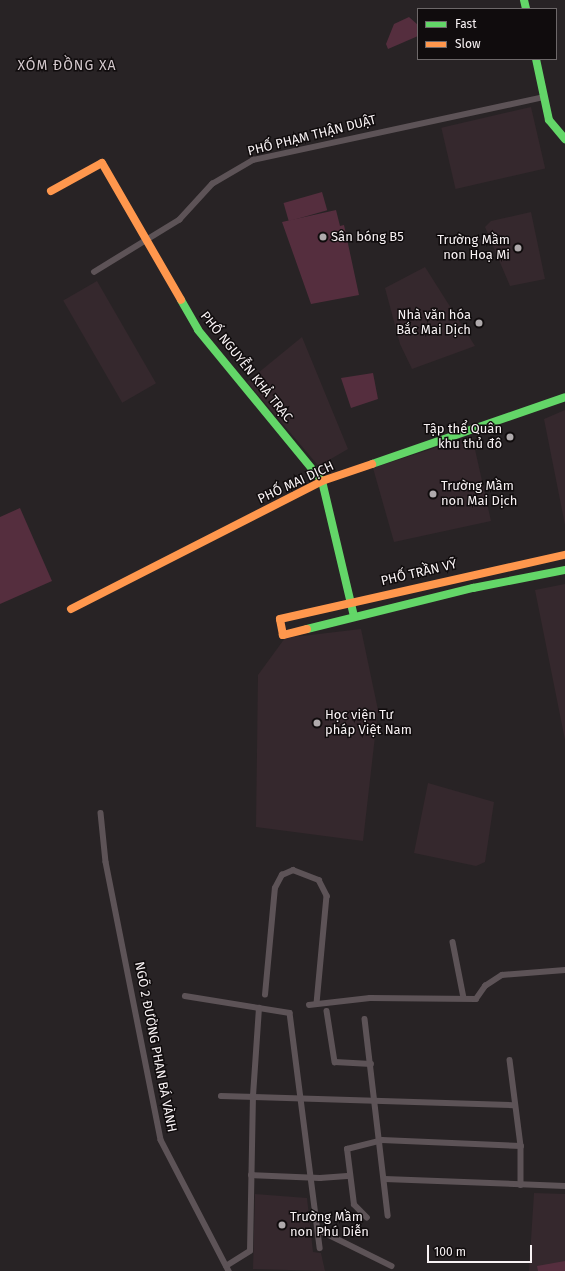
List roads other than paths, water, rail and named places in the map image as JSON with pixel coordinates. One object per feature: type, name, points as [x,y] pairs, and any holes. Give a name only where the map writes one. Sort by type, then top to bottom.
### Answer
[{"type":"street","points":[[536,60],[549,120],[565,139]]},
{"type":"street","name":"PHỐ PHẠM THẬN DUẬT","points":[[94,272],[146,243],[179,220],[212,184],[253,160],[544,97]]},
{"type":"street","name":"PHỐ NGUYỄN KHẢ TRẠC","points":[[51,191],[102,164],[146,243],[198,330],[322,481],[354,616]]},
{"type":"street","name":"PHỐ MAI DỊCH","points":[[71,609],[322,481],[565,397]]},
{"type":"street","name":"PHỐ TRẦN VỸ","points":[[565,555],[350,602],[280,619],[284,635],[354,616],[565,570]]},
{"type":"street","name":"NGÕ 2 ĐƯỜNG PHAN BÁ VÀNH","points":[[101,813],[106,862],[161,1140],[228,1268]]},
{"type":"street","points":[[265,995],[275,888],[282,874],[293,870],[319,880],[327,896],[317,1004]]},
{"type":"street","points":[[453,942],[464,998]]},
{"type":"street","points":[[309,1005],[370,998],[464,998],[480,996],[485,986],[502,976],[565,970]]},
{"type":"street","points":[[185,996],[290,1012],[319,1230],[320,1248]]},
{"type":"street","points":[[228,1268],[250,1251],[253,1096],[259,1008]]},
{"type":"street","points":[[327,1011],[335,1062],[371,1064]]},
{"type":"street","points":[[365,1019],[382,1140],[388,1216]]},
{"type":"street","points":[[510,1060],[513,1105],[521,1146],[521,1185]]},
{"type":"street","points":[[221,1096],[301,1096],[376,1101],[513,1105]]},
{"type":"street","points":[[366,1218],[354,1205],[348,1176],[347,1150],[382,1140],[521,1146]]},
{"type":"street","points":[[251,1175],[311,1177],[348,1176]]},
{"type":"street","points":[[385,1179],[565,1186]]},
{"type":"street","points":[[319,1230],[392,1266]]},
{"type":"place","name":"Sân bóng B5","points":[[323,237]]},
{"type":"place","name":"Trường Mầm non Hoạ Mi","points":[[518,248]]},
{"type":"place","name":"Nhà văn hóa Bắc Mai Dịch","points":[[479,323]]},
{"type":"place","name":"Tập thể Quân khu thủ đô","points":[[510,437]]},
{"type":"place","name":"Trường Mầm non Mai Dịch","points":[[433,494]]},
{"type":"place","name":"Học viện Tư pháp Việt Nam","points":[[317,723]]},
{"type":"place","name":"Trường Mầm non Phú Diễn","points":[[282,1225]]},
{"type":"district","name":"XÓM ĐỒNG XA","points":[[67,66]]}]
